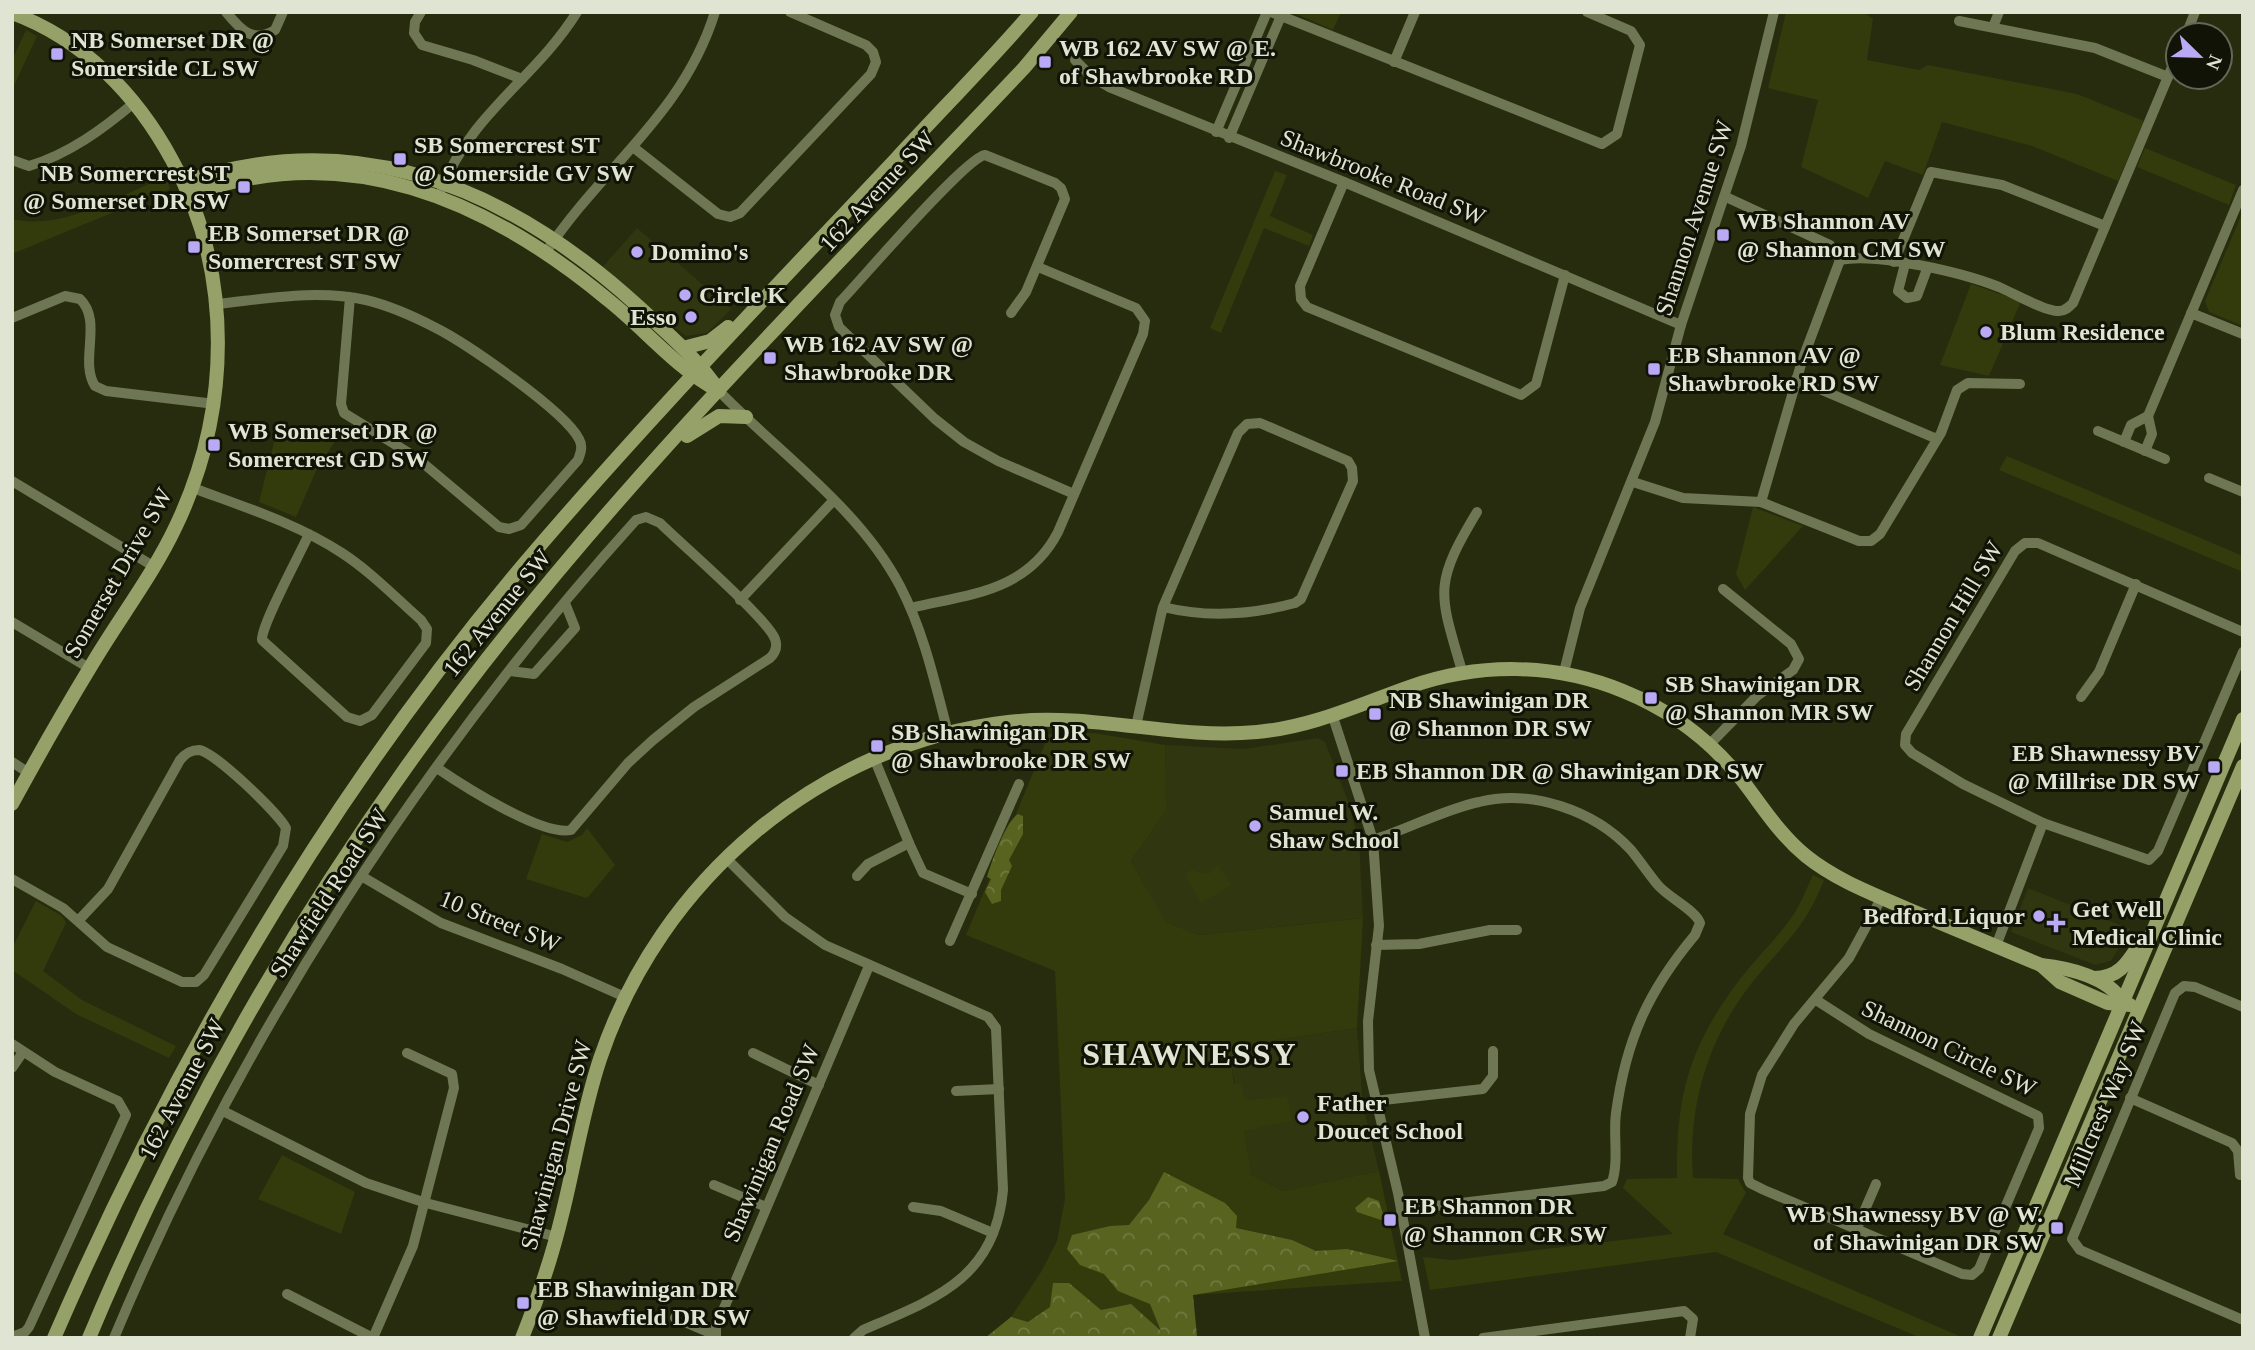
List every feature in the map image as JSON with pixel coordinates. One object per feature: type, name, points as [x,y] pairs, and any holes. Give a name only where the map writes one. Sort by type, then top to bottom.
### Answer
[{"type":"main road","name":"162 Avenue SW","points":[[54,1338],[102,1228],[172,1087],[246,955],[324,831],[388,739],[487,610],[605,471],[1032,12]]},
{"type":"main road","name":"162 Avenue SW","points":[[89,1338],[131,1240],[198,1104],[270,976],[324,888],[465,688],[525,612],[665,451],[1024,68],[1071,12]]},
{"type":"main road","name":"Somerset Drive SW","points":[[12,804],[89,668],[175,528],[193,488],[215,404],[219,359],[216,304],[206,245],[187,189],[159,136],[135,102],[84,53],[15,13]]},
{"type":"main road","points":[[187,189],[306,173],[376,178],[442,189],[490,203],[550,246],[619,289],[702,365],[719,391]]},
{"type":"main road","points":[[550,246],[691,376],[719,391]]},
{"type":"main road","points":[[683,348],[710,341],[757,306]]},
{"type":"main road","points":[[665,451],[709,420],[719,416],[746,417]]},
{"type":"main road","name":"Shawinigan Drive SW","points":[[522,1338],[557,1237],[597,1068],[625,997],[653,946],[679,909],[726,858],[767,821],[802,797],[874,758],[947,733],[1034,720],[1097,720],[1226,734],[1262,732],[1332,717],[1406,688],[1462,671],[1510,668],[1564,672],[1637,697],[1673,717],[1709,745],[1800,851],[1836,877],[2041,965],[2064,968],[2090,978],[2115,989],[2123,1002]]},
{"type":"main road","points":[[1980,1338],[2242,722]]},
{"type":"main road","points":[[1999,1338],[2243,766]]},
{"type":"main road","points":[[2219,821],[2243,782]]},
{"type":"main road","points":[[2090,978],[2110,978],[2115,974],[2130,960],[2157,920]]},
{"type":"main road","name":"Shawinigan Drive SW","points":[[2041,965],[2060,982],[2108,1003],[2123,1002],[2139,1009]]},
{"type":"street","points":[[226,12],[242,31],[254,36],[275,30],[283,12]]},
{"type":"street","points":[[421,12],[415,22],[414,33],[422,45],[522,79]]},
{"type":"street","points":[[442,189],[466,140],[554,44],[577,12]]},
{"type":"street","points":[[550,246],[573,213],[633,147],[683,85],[704,43],[715,12]]},
{"type":"street","points":[[633,147],[721,216],[730,217],[740,213],[871,74],[876,62],[873,52],[866,45],[790,12]]},
{"type":"street","points":[[1394,62],[1415,12]]},
{"type":"street","points":[[1273,14],[1602,144],[1617,134],[1640,45],[1631,31],[1587,12]]},
{"type":"street","name":"Shannon Avenue SW","points":[[1564,672],[1580,608],[1655,422],[1681,325],[1726,197],[1774,12]]},
{"type":"street","points":[[1993,27],[1999,12]]},
{"type":"street","points":[[1216,132],[1273,14]]},
{"type":"street","points":[[1229,138],[1273,14]]},
{"type":"street","points":[[1959,21],[2095,48],[2164,75]]},
{"type":"street","name":"Shawbrooke Road SW","points":[[1074,60],[1092,77],[1109,87],[1229,138],[1344,182],[1681,325]]},
{"type":"street","points":[[1840,260],[1864,256],[1970,278],[2054,310],[2064,310],[2073,303],[2164,86]]},
{"type":"street","points":[[12,160],[29,166],[65,151],[102,129],[135,102]]},
{"type":"street","points":[[1011,313],[1026,292],[1038,267],[1064,204],[1064,194],[1055,183],[995,157],[981,156],[972,160],[840,302],[835,315],[839,327],[950,431],[998,461],[1074,494]]},
{"type":"street","points":[[1927,269],[1917,296],[1907,298],[1898,292],[1900,263],[1931,172],[2001,186],[2105,226]]},
{"type":"street","points":[[1344,182],[1299,293],[1307,307],[1370,334],[1521,395],[1536,384],[1565,275]]},
{"type":"street","points":[[2146,451],[2152,434],[2148,416],[2243,190]]},
{"type":"street","points":[[1726,197],[1830,245],[1840,260]]},
{"type":"street","points":[[1761,502],[1796,379],[1840,260]]},
{"type":"street","points":[[911,608],[987,592],[1017,579],[1049,548],[1143,334],[1145,321],[1136,308],[1038,267]]},
{"type":"street","points":[[216,304],[302,295],[350,298],[404,312],[439,329],[508,375],[577,436],[582,448],[578,460],[521,525],[513,529],[499,527],[417,458],[344,414],[341,404],[350,298]]},
{"type":"street","points":[[12,318],[65,296],[80,299],[90,315],[90,374],[95,386],[106,391],[215,404]]},
{"type":"street","points":[[2192,313],[2243,334]]},
{"type":"street","points":[[1796,379],[1937,439]]},
{"type":"street","points":[[1633,482],[1683,498],[1761,502],[1859,541],[1871,541],[1880,534],[1937,439],[1954,396],[1962,386],[1974,383],[2020,384]]},
{"type":"street","points":[[719,391],[833,501],[878,551],[911,608],[924,642],[947,733]]},
{"type":"street","points":[[2124,442],[2131,425],[2148,416]]},
{"type":"street","points":[[1136,726],[1148,659],[1163,607],[1241,428],[1260,422],[1348,461],[1352,468],[1353,481],[1301,599],[1295,603],[1248,613],[1210,614],[1163,607]]},
{"type":"street","points":[[2098,431],[2165,459]]},
{"type":"street","points":[[2209,478],[2242,490]]},
{"type":"street","points":[[12,481],[153,566]]},
{"type":"street","points":[[193,488],[309,534],[365,570],[427,629],[426,643],[372,715],[365,719],[347,717],[262,640],[262,628],[284,590],[309,534]]},
{"type":"street","points":[[437,768],[506,810],[560,830],[571,830],[628,763],[653,740],[694,707],[772,656],[776,645],[775,638],[740,600],[833,501]]},
{"type":"street","points":[[1462,671],[1442,596],[1451,558],[1477,512]]},
{"type":"street","name":"Shawfield Road SW","points":[[114,1338],[223,1111],[277,1013],[363,877],[437,768],[565,603],[636,520],[646,517],[660,523],[740,600]]},
{"type":"street","name":"Shannon Hill SW","points":[[2243,632],[2038,543],[2021,545],[1906,734],[1905,745],[1912,753],[1963,784],[2043,823],[2143,860],[2154,857],[2243,652]]},
{"type":"street","points":[[2081,697],[2099,672],[2136,584]]},
{"type":"street","points":[[1709,745],[1757,696],[1793,670],[1799,659],[1791,644],[1723,590]]},
{"type":"street","points":[[510,671],[534,674],[575,628],[565,603]]},
{"type":"street","points":[[12,621],[89,668]]},
{"type":"street","points":[[1332,717],[1373,840],[1379,906],[1368,1021],[1374,1101],[1401,1210],[1425,1338]]},
{"type":"street","points":[[12,879],[55,901],[99,941],[119,953],[182,982],[196,982],[204,975],[283,846],[286,828],[216,759],[201,751],[190,751],[180,760],[108,889],[78,921]]},
{"type":"street","points":[[874,758],[923,873],[972,894]]},
{"type":"street","points":[[12,762],[29,773]]},
{"type":"street","points":[[950,941],[1019,784]]},
{"type":"street","points":[[1373,840],[1479,802],[1512,798],[1552,804],[1584,816],[1617,838],[1631,850],[1659,888],[1695,914],[1700,923],[1646,1003],[1632,1039],[1616,1111],[1612,1182],[1604,1186],[1401,1210]]},
{"type":"street","points":[[1996,946],[2043,823]]},
{"type":"street","points":[[857,876],[868,864],[909,844]]},
{"type":"street","points":[[726,858],[785,917],[825,945],[992,1020],[997,1033],[1003,1190],[993,1233],[975,1265],[954,1286],[927,1303],[863,1330],[854,1338]]},
{"type":"street","name":"10 Street SW","points":[[363,877],[441,923],[562,969],[625,997]]},
{"type":"street","name":"Shannon Circle SW","points":[[1816,1000],[1869,1034],[2034,1112],[2039,1120],[2039,1128],[1979,1269],[1972,1275],[1962,1274],[1764,1190],[1750,1183],[1748,1178],[1747,1142],[1753,1097],[1782,1041],[1849,958],[1882,898]]},
{"type":"street","points":[[1376,945],[1419,944],[1490,930],[1517,930]]},
{"type":"street","name":"Shawinigan Road SW","points":[[716,1336],[716,1327],[869,967]]},
{"type":"street","name":"Millcrest Way SW","points":[[2243,1007],[2194,987],[2180,989],[2130,1098],[2073,1234],[2073,1243],[2080,1250],[2243,1320]]},
{"type":"street","points":[[12,1044],[55,1072],[118,1101],[125,1110],[124,1121],[29,1327],[26,1332],[12,1337]]},
{"type":"street","points":[[1374,1101],[1483,1089],[1493,1076],[1493,1051]]},
{"type":"street","points":[[12,1068],[23,1052]]},
{"type":"street","points":[[287,1294],[373,1338],[405,1270],[426,1203],[455,1082],[446,1070],[407,1053]]},
{"type":"street","points":[[753,1053],[818,1085]]},
{"type":"street","points":[[956,1091],[999,1089]]},
{"type":"street","points":[[2130,1098],[2232,1143],[2238,1151],[2240,1175]]},
{"type":"street","points":[[223,1111],[333,1169],[426,1203],[557,1237]]},
{"type":"street","points":[[1857,1228],[1876,1184]]},
{"type":"street","points":[[714,1185],[766,1207]]},
{"type":"street","points":[[912,1207],[941,1211],[993,1233]]},
{"type":"street","points":[[1483,1338],[1553,1334],[1684,1311],[1693,1319],[1690,1338]]},
{"type":"street","points":[[675,1318],[716,1336]]},
{"type":"shaded area","points":[[1292,12],[1341,12],[1333,30]]},
{"type":"shaded area","points":[[1786,12],[1864,12],[1873,19],[1867,60],[1919,70],[1928,65],[2077,94],[2144,121],[2118,181],[2032,146],[1942,122],[1923,175],[1885,161],[1868,198],[1801,167],[1818,100],[1768,88]]},
{"type":"shaded area","points":[[26,30],[37,36],[12,90],[12,60]]},
{"type":"shaded area","points":[[2145,148],[2236,185],[2229,205],[2137,167]]},
{"type":"shaded area","points":[[1275,171],[1287,175],[1270,216],[1313,235],[1309,246],[1264,228],[1221,333],[1210,328]]},
{"type":"shaded area","points":[[166,177],[170,189],[12,254],[12,219],[51,220],[71,216]]},
{"type":"shaded area","points":[[2243,211],[2243,326],[2209,312],[2205,301]]},
{"type":"shaded area","points":[[637,228],[731,309],[707,333],[686,336],[600,270]]},
{"type":"shaded area","points":[[1971,284],[2021,301],[1989,376],[1940,365]]},
{"type":"shaded area","points":[[335,427],[342,430],[316,471],[296,517],[259,502],[274,442]]},
{"type":"shaded area","points":[[2007,456],[2243,556],[2243,572],[1999,470]]},
{"type":"shaded area","points":[[1753,507],[1803,526],[1745,590],[1736,574]]},
{"type":"shaded area","points":[[1095,733],[1165,745],[1167,810],[1131,861],[1166,922],[1199,935],[1363,918],[1357,1028],[1250,1044],[1232,1069],[1234,1084],[1241,1083],[1244,1097],[1248,1100],[1287,1096],[1292,1121],[1244,1131],[1252,1175],[1283,1191],[1379,1171],[1402,1281],[1193,1295],[1195,1338],[985,1338],[1011,1317],[1041,1272],[1057,1241],[1065,1199],[1055,971],[966,935],[1049,734]]},
{"type":"shaded area","name":"Samuel W. Shaw School","points":[[1318,738],[1325,742],[1348,801],[1359,842],[1363,918],[1198,935],[1165,922],[1131,861],[1167,810],[1165,745],[1244,749]]},
{"type":"shaded area","points":[[587,828],[615,865],[589,896],[586,898],[526,879],[542,834],[567,842],[582,835]]},
{"type":"shaded area","points":[[1218,865],[1231,886],[1201,903],[1185,874],[1191,870],[1208,874]]},
{"type":"shaded area","points":[[1813,875],[1824,880],[1809,912],[1751,984],[1712,1051],[1704,1075],[1694,1125],[1693,1178],[1738,1179],[1746,1193],[1723,1234],[1964,1338],[1921,1338],[1716,1252],[1430,1290],[1423,1257],[1453,1260],[1673,1234],[1623,1188],[1627,1179],[1677,1178],[1679,1121],[1689,1072],[1697,1050],[1708,1027],[1740,979],[1795,913]]},
{"type":"shaded area","points":[[2028,888],[2130,929],[2111,961],[2095,965],[2011,932]]},
{"type":"shaded area","points":[[36,901],[62,916],[66,923],[43,971],[82,1000],[176,1046],[169,1058],[76,1014],[12,970],[12,948]]},
{"type":"shaded area","name":"Father Doucet School","points":[[1357,1028],[1363,1105],[1379,1171],[1283,1191],[1252,1175],[1232,1069],[1250,1044]]},
{"type":"shaded area","points":[[282,1155],[355,1192],[341,1234],[258,1199]]},
{"type":"green space","points":[[1018,814],[1023,816],[1023,834],[1009,860],[1012,866],[1001,890],[1001,901],[992,904],[985,892],[991,879],[987,877],[1004,833]]},
{"type":"green space","points":[[1164,1172],[1225,1203],[1237,1216],[1236,1228],[1292,1240],[1316,1251],[1347,1249],[1398,1261],[1193,1295],[1197,1336],[1192,1338],[985,1338],[1011,1317],[1028,1322],[1050,1307],[1053,1283],[1069,1283],[1101,1310],[1131,1304],[1161,1331],[1150,1304],[1118,1291],[1104,1274],[1080,1265],[1067,1249],[1072,1235],[1110,1226],[1129,1225],[1149,1200]]},
{"type":"green space","points":[[1368,1197],[1379,1201],[1384,1217],[1381,1220],[1357,1212],[1355,1208]]},
{"type":"place","name":"NB Somerset DR @ Somerside CL SW","points":[[57,54]]},
{"type":"place","name":"WB 162 AV SW @ E. of Shawbrooke RD","points":[[1045,62]]},
{"type":"place","name":"SB Somercrest ST @ Somerside GV SW","points":[[400,159]]},
{"type":"place","name":"NB Somercrest ST @ Somerset DR SW","points":[[244,187]]},
{"type":"place","name":"WB Shannon AV @ Shannon CM SW","points":[[1723,235]]},
{"type":"place","name":"EB Somerset DR @ Somercrest ST SW","points":[[194,247]]},
{"type":"place","name":"Domino's","points":[[637,252]]},
{"type":"place","name":"Circle K","points":[[685,295]]},
{"type":"place","name":"Esso","points":[[691,317]]},
{"type":"place","name":"Blum Residence","points":[[1986,332]]},
{"type":"place","name":"WB 162 AV SW @ Shawbrooke DR","points":[[770,358]]},
{"type":"place","name":"EB Shannon AV @ Shawbrooke RD SW","points":[[1654,369]]},
{"type":"place","name":"WB Somerset DR @ Somercrest GD SW","points":[[214,445]]},
{"type":"place","name":"SB Shawinigan DR @ Shannon MR SW","points":[[1651,698]]},
{"type":"place","name":"NB Shawinigan DR @ Shannon DR SW","points":[[1375,714]]},
{"type":"place","name":"SB Shawinigan DR @ Shawbrooke DR SW","points":[[877,746]]},
{"type":"place","name":"EB Shawnessy BV @ Millrise DR SW","points":[[2214,767]]},
{"type":"place","name":"EB Shannon DR @ Shawinigan DR SW","points":[[1342,771]]},
{"type":"place","name":"Samuel W. Shaw School","points":[[1255,826]]},
{"type":"place","name":"Bedford Liquor","points":[[2039,916]]},
{"type":"place","name":"Get Well Medical Clinic","points":[[2056,923]]},
{"type":"place","name":"Father Doucet School","points":[[1303,1117]]},
{"type":"place","name":"EB Shannon DR @ Shannon CR SW","points":[[1390,1220]]},
{"type":"place","name":"WB Shawnessy BV @ W. of Shawinigan DR SW","points":[[2057,1228]]},
{"type":"place","name":"EB Shawinigan DR @ Shawfield DR SW","points":[[523,1303]]},
{"type":"district","name":"SHAWNESSY","points":[[1190,1054]]}]
